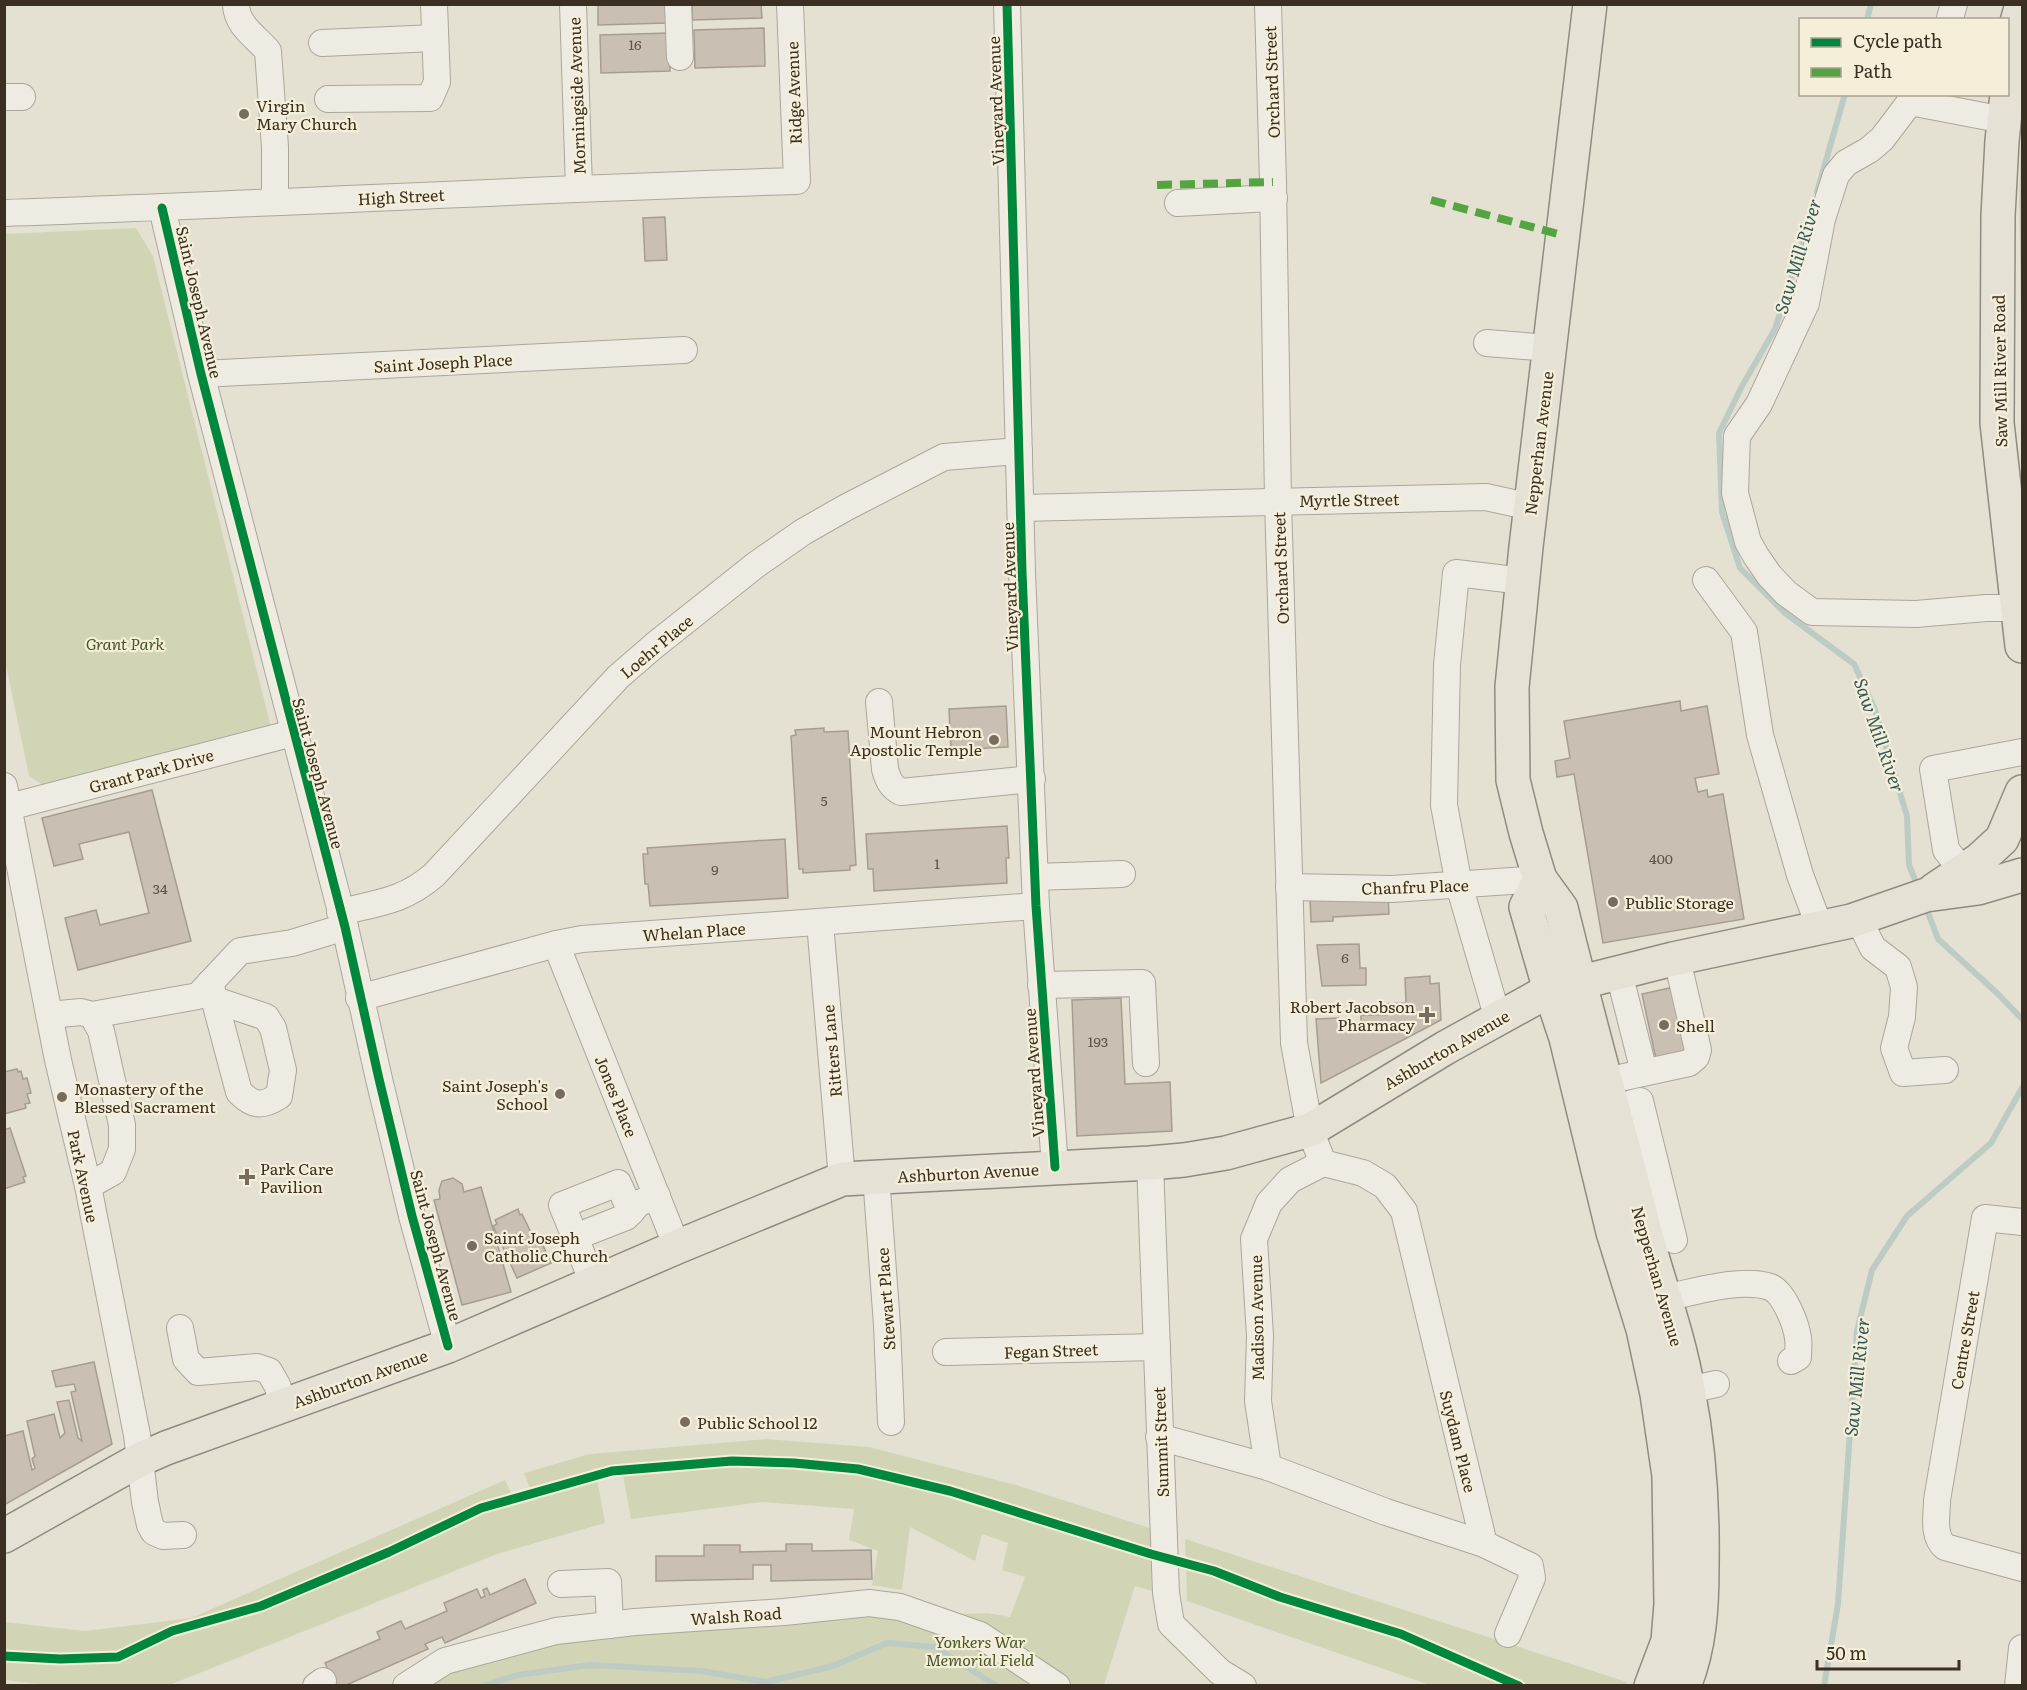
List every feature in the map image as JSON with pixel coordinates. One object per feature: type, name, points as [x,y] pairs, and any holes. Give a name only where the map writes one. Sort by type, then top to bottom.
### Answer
[{"type":"main road","name":"Nepperhan Avenue","points":[[1590,4],[1512,687],[1513,780],[1540,879],[1526,907],[1564,987],[1593,1029],[1648,1244],[1665,1298],[1702,1387],[1700,1478],[1703,1550],[1702,1608],[1697,1642],[1683,1686]]},
{"type":"main road","name":"Saw Mill River Road","points":[[2009,76],[2014,33],[2022,4]]},
{"type":"main road","name":"Saw Mill River Road","points":[[2006,101],[1998,216],[1997,423],[2022,646]]},
{"type":"main road","points":[[1912,900],[1963,871],[2002,839],[2022,792]]},
{"type":"main road","name":"Ashburton Avenue","points":[[4,1536],[166,1448],[448,1346],[842,1179],[1150,1163],[1226,1153],[1310,1130],[1445,1048],[1564,987],[1677,959],[1820,928],[1912,900],[1978,888],[2022,875]]},
{"type":"main road","name":"Nepperhan Avenue","points":[[1564,987],[1566,1038],[1613,1232],[1643,1329],[1655,1382],[1668,1464],[1671,1514],[1671,1604],[1668,1641],[1651,1686]]},
{"type":"street","points":[[236,4],[236,12],[243,26],[268,51],[275,202]]},
{"type":"street","points":[[328,99],[430,98],[437,82],[434,4]]},
{"type":"street","name":"Morningside Avenue","points":[[573,4],[579,188]]},
{"type":"street","points":[[678,4],[680,57]]},
{"type":"street","name":"Ridge Avenue","points":[[790,4],[797,181]]},
{"type":"street","name":"Vineyard Avenue","points":[[1007,4],[1019,451],[1036,906],[1055,1167]]},
{"type":"street","name":"Orchard Street","points":[[1268,4],[1274,198],[1278,500],[1294,1043],[1310,1130]]},
{"type":"street","points":[[322,43],[435,38]]},
{"type":"street","points":[[2006,101],[1910,98],[1882,139],[1869,150],[1846,163],[1836,175],[1822,219],[1806,303],[1759,404],[1737,436],[1735,493],[1748,542],[1756,556],[1769,575],[1786,593],[1812,612],[1916,614],[1986,608],[2018,608]]},
{"type":"street","name":"High Street","points":[[4,213],[797,181]]},
{"type":"street","points":[[1178,203],[1274,198]]},
{"type":"street","name":"Saint Joseph Avenue","points":[[162,208],[201,374],[343,920],[359,998],[412,1216],[448,1346]]},
{"type":"street","points":[[1486,343],[1549,348]]},
{"type":"street","name":"Saint Joseph Place","points":[[201,374],[684,350]]},
{"type":"street","name":"Loehr Place","points":[[49,1015],[81,1012],[92,1015],[213,992],[240,951],[292,943],[418,889],[434,875],[618,677],[749,570],[794,538],[855,503],[944,457],[1019,451]]},
{"type":"street","name":"Myrtle Street","points":[[1021,508],[1278,500],[1486,497],[1531,507]]},
{"type":"street","points":[[1498,1019],[1459,885],[1444,805],[1447,665],[1456,573],[1523,581]]},
{"type":"street","points":[[1706,580],[1744,632],[1760,735],[1800,875],[1820,928]]},
{"type":"street","points":[[879,702],[885,769],[893,788],[901,792],[1032,779]]},
{"type":"street","name":"Grant Park Drive","points":[[7,796],[293,733]]},
{"type":"street","points":[[1963,871],[1946,850],[1933,769],[2022,752]]},
{"type":"street","name":"Park Avenue","points":[[7,796],[10,835],[88,1186],[141,1460],[150,1525],[154,1532],[163,1536],[183,1535]]},
{"type":"street","points":[[1035,877],[1122,874]]},
{"type":"street","name":"Chanfru Place","points":[[1289,887],[1392,889],[1540,879]]},
{"type":"street","name":"Whelan Place","points":[[359,998],[556,944],[582,939],[1036,906]]},
{"type":"street","points":[[1858,918],[1873,948],[1898,967],[1904,987],[1902,1017],[1894,1048],[1903,1073],[1945,1070]]},
{"type":"street","name":"Ritters Lane","points":[[820,923],[842,1179]]},
{"type":"street","name":"Jones Place","points":[[556,944],[677,1247]]},
{"type":"street","points":[[1610,1095],[1644,1072],[1689,1063],[1696,1057],[1698,1050],[1677,959]]},
{"type":"street","points":[[1619,973],[1644,1072]]},
{"type":"street","points":[[1041,985],[1142,983],[1146,1063]]},
{"type":"street","points":[[88,1186],[112,1172],[122,1149],[122,1125],[101,1031],[92,1015]]},
{"type":"street","points":[[1593,1029],[1630,1020]]},
{"type":"street","points":[[1610,1095],[1640,1101],[1674,1240]]},
{"type":"street","points":[[1310,1130],[1323,1163]]},
{"type":"street","name":"Summit Street","points":[[1150,1163],[1166,1593],[1171,1624],[1220,1672],[1243,1686]]},
{"type":"street","name":"Madison Avenue","points":[[1268,1467],[1258,1401],[1260,1336],[1254,1239],[1269,1203],[1290,1180],[1323,1163]]},
{"type":"street","name":"Suydam Place","points":[[1323,1163],[1363,1173],[1385,1185],[1404,1211],[1484,1544]]},
{"type":"street","name":"Stewart Place","points":[[876,1176],[887,1325],[891,1422]]},
{"type":"street","points":[[593,1284],[562,1205],[618,1183],[631,1212]]},
{"type":"street","points":[[575,1237],[626,1217],[639,1203],[657,1196]]},
{"type":"street","name":"Centre Street","points":[[2022,1222],[1985,1218],[1937,1500],[1936,1531],[1940,1542],[1945,1546],[2022,1568]]},
{"type":"street","points":[[1665,1298],[1709,1288],[1753,1283],[1773,1287],[1788,1307],[1798,1338],[1798,1357],[1791,1360]]},
{"type":"street","points":[[180,1328],[186,1359],[198,1372],[257,1367],[269,1371],[277,1385],[284,1406]]},
{"type":"street","name":"Fegan Street","points":[[946,1352],[1157,1347]]},
{"type":"street","points":[[1160,1437],[1268,1467],[1386,1512],[1484,1544],[1530,1566],[1532,1578],[1508,1634]]},
{"type":"street","points":[[561,1584],[608,1582],[610,1625]]},
{"type":"street","name":"Walsh Road","points":[[406,1686],[445,1661],[556,1631],[869,1603],[900,1606],[980,1635],[1057,1686]]},
{"type":"street","points":[[2018,1686],[2022,1648]]},
{"type":"green space","points":[[2022,113],[2022,365],[2019,200]]},
{"type":"green space","name":"Grant Park","points":[[136,228],[153,256],[272,731],[46,787],[29,776],[4,656],[4,234]]},
{"type":"green space","name":"Yonkers War Memorial Field","points":[[766,1439],[869,1447],[1016,1485],[1150,1528],[1152,1591],[1135,1586],[1104,1685],[415,1686],[448,1664],[575,1634],[791,1620],[988,1613],[1010,1617],[1025,1577],[1002,1570],[1008,1543],[982,1534],[975,1561],[910,1527],[902,1590],[872,1585],[878,1551],[849,1540],[854,1509],[762,1502],[631,1519],[621,1464],[531,1491],[524,1473],[590,1454]]},
{"type":"green space","points":[[597,1478],[605,1523],[497,1554],[172,1684],[54,1686],[5,1680],[5,1622],[85,1631],[191,1618],[505,1480],[516,1503]]},
{"type":"green space","points":[[1185,1539],[1627,1682],[1626,1686],[1430,1685],[1187,1601]]},
{"type":"building","points":[[598,4],[667,4],[668,23],[598,25]]},
{"type":"building","points":[[692,4],[761,4],[762,18],[692,20]]},
{"type":"building","points":[[764,28],[765,66],[695,68],[694,30]]},
{"type":"building","points":[[669,33],[670,71],[601,73],[600,35]]},
{"type":"building","points":[[665,217],[667,260],[645,261],[643,218]]},
{"type":"building","points":[[1680,701],[1681,711],[1707,706],[1719,774],[1695,778],[1698,792],[1707,790],[1708,797],[1723,794],[1744,919],[1603,943],[1574,774],[1557,777],[1555,761],[1570,758],[1564,721]]},
{"type":"building","points":[[1006,706],[1008,747],[951,750],[949,709]]},
{"type":"building","points":[[824,728],[824,732],[848,731],[856,865],[850,866],[850,870],[803,873],[803,869],[799,869],[791,736],[796,735],[795,730]]},
{"type":"building","points":[[152,790],[191,941],[78,970],[65,918],[96,910],[100,925],[149,913],[129,832],[79,844],[83,859],[54,866],[42,818]]},
{"type":"building","points":[[1007,826],[1009,858],[1006,858],[1007,883],[874,891],[873,869],[868,869],[866,834]]},
{"type":"building","points":[[785,839],[788,898],[650,906],[648,884],[645,884],[643,854],[648,854],[647,848]]},
{"type":"building","points":[[1388,894],[1389,914],[1333,917],[1333,921],[1311,922],[1310,898]]},
{"type":"building","points":[[1359,944],[1360,968],[1366,968],[1366,985],[1322,986],[1317,945]]},
{"type":"building","points":[[1430,976],[1430,984],[1439,983],[1441,1020],[1321,1083],[1316,1019],[1339,1018],[1340,1027],[1361,1027],[1361,1015],[1385,1015],[1384,1004],[1406,1003],[1405,978]]},
{"type":"building","points":[[1674,987],[1689,1057],[1657,1064],[1642,994]]},
{"type":"building","points":[[1121,998],[1125,1084],[1170,1082],[1172,1131],[1077,1136],[1072,1000]]},
{"type":"building","points":[[17,1069],[18,1072],[21,1071],[23,1079],[27,1078],[31,1093],[27,1094],[30,1103],[25,1104],[26,1108],[4,1114],[4,1072]]},
{"type":"building","points":[[10,1128],[26,1176],[23,1177],[25,1182],[4,1189],[4,1130]]},
{"type":"building","name":"Saint Joseph Catholic Church","points":[[453,1178],[462,1184],[464,1192],[481,1187],[511,1292],[462,1305],[434,1200],[440,1199],[439,1190],[442,1181]]},
{"type":"building","points":[[518,1209],[536,1243],[541,1241],[551,1263],[517,1278],[493,1226],[497,1224],[495,1220]]},
{"type":"building","points":[[94,1362],[112,1444],[4,1505],[4,1436],[23,1431],[32,1470],[35,1468],[32,1459],[35,1456],[27,1421],[54,1414],[60,1438],[65,1433],[57,1402],[69,1400],[78,1438],[82,1441],[71,1392],[76,1391],[74,1384],[56,1387],[52,1371]]},
{"type":"building","points":[[786,1544],[812,1544],[812,1551],[871,1550],[872,1579],[771,1581],[771,1565],[753,1565],[753,1579],[656,1581],[656,1556],[704,1556],[704,1545],[740,1545],[740,1552],[786,1551]]},
{"type":"building","points":[[525,1579],[536,1603],[445,1643],[442,1637],[425,1644],[428,1649],[344,1686],[335,1686],[325,1663],[380,1639],[377,1632],[401,1621],[405,1629],[447,1611],[444,1603],[477,1589],[481,1598],[485,1596],[483,1590],[487,1588],[490,1595]]},
{"type":"waterway","name":"Saw Mill River","points":[[1868,18],[1871,4]]},
{"type":"waterway","name":"Saw Mill River","points":[[1817,192],[1844,96]]},
{"type":"waterway","name":"Saw Mill River","points":[[1810,219],[1775,329],[1742,386],[1719,433],[1722,512],[1740,568],[1785,613],[1854,664],[1875,710],[1907,816],[1909,865],[1918,887]]},
{"type":"waterway","name":"Saw Mill River","points":[[1925,905],[1938,939],[2022,1019]]},
{"type":"waterway","name":"Saw Mill River","points":[[1824,1686],[1838,1604],[1857,1331],[1872,1270],[1907,1216],[1991,1143],[2022,1088]]},
{"type":"waterway","name":"Saw Mill River","points":[[483,1686],[518,1675],[590,1665],[701,1671],[766,1682],[833,1666],[887,1643],[935,1647],[997,1686]]},
{"type":"marked path","points":[[1157,185],[1273,182]]},
{"type":"marked path","points":[[1431,200],[1562,235]]},
{"type":"cycle path","points":[[1007,4],[1022,572],[1036,906],[1055,1167]]},
{"type":"cycle path","points":[[162,208],[201,374],[345,927],[412,1216],[448,1346]]},
{"type":"cycle path","points":[[4,1656],[60,1659],[118,1657],[172,1631],[261,1606],[389,1552],[481,1508],[612,1471],[732,1461],[794,1463],[858,1469],[950,1491],[1151,1554],[1214,1571],[1280,1597],[1401,1634],[1519,1686]]},
{"type":"place","name":"Virgin Mary Church","points":[[244,114]]},
{"type":"place","name":"Mount Hebron Apostolic Temple","points":[[994,740]]},
{"type":"place","name":"Public Storage","points":[[1613,902]]},
{"type":"place","name":"Robert Jacobson Pharmacy","points":[[1427,1015]]},
{"type":"place","name":"Shell","points":[[1664,1025]]},
{"type":"place","name":"Saint Joseph's School","points":[[560,1094]]},
{"type":"place","name":"Monastery of the Blessed Sacrament","points":[[62,1097]]},
{"type":"place","name":"Park Care Pavilion","points":[[247,1177]]},
{"type":"place","name":"Saint Joseph Catholic Church","points":[[472,1246]]},
{"type":"place","name":"Public School 12","points":[[685,1422]]}]
